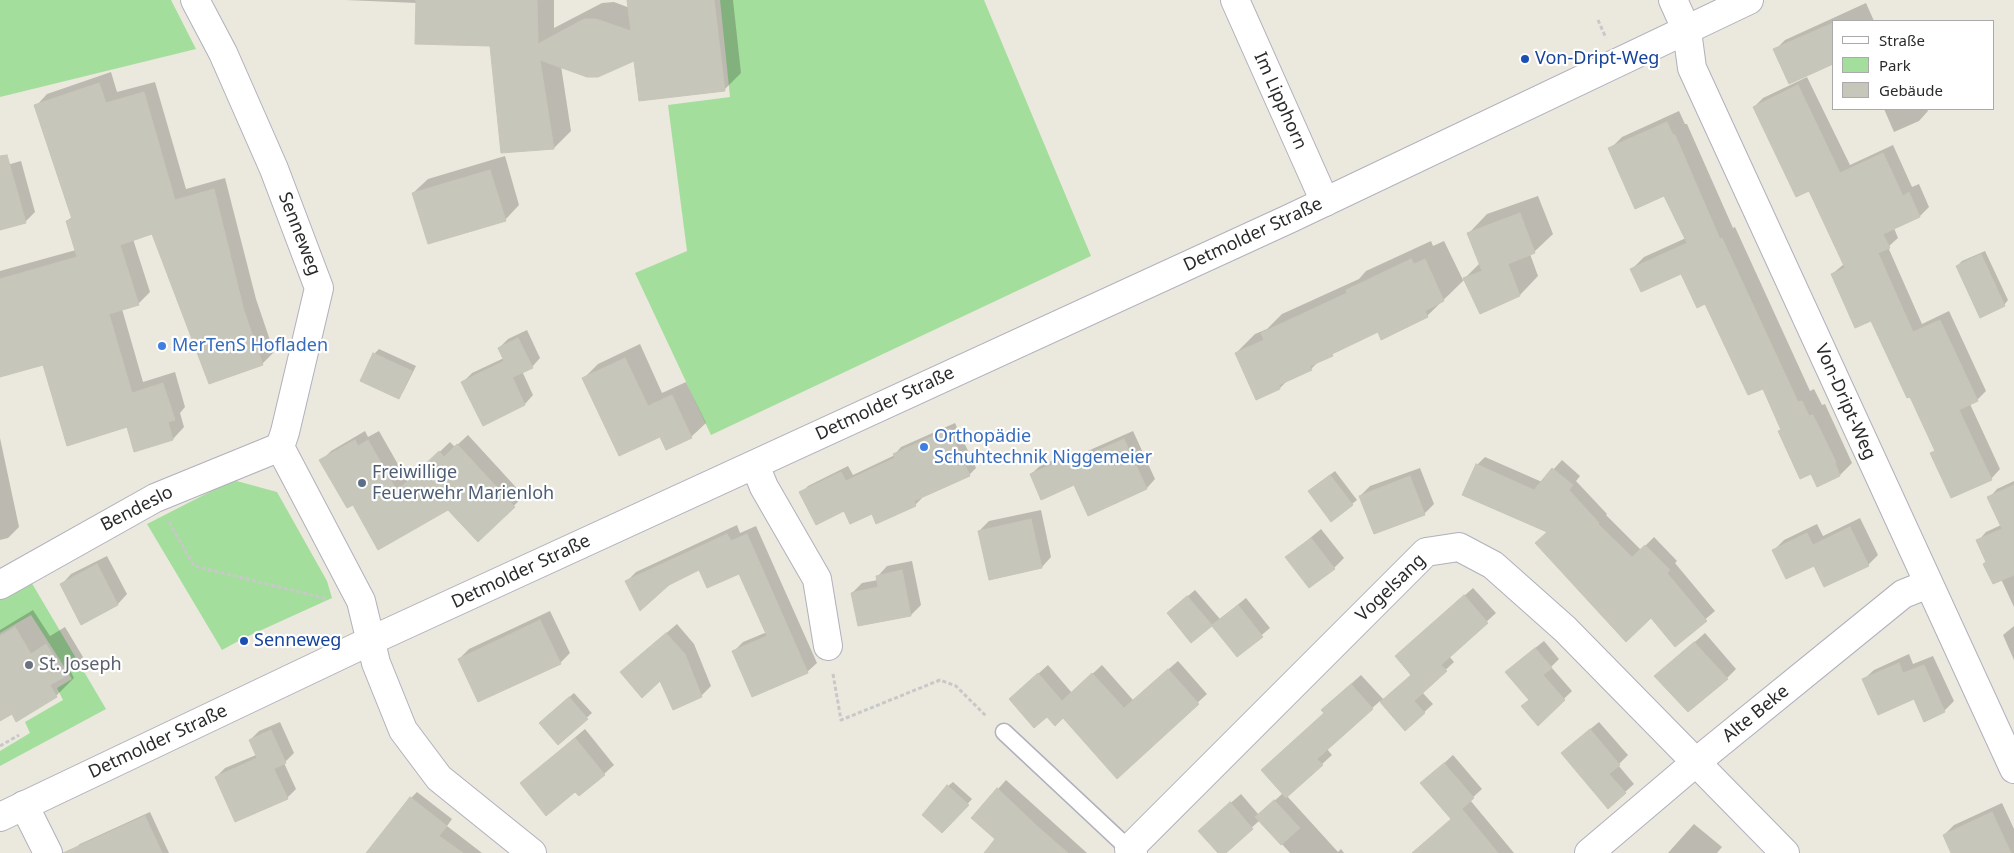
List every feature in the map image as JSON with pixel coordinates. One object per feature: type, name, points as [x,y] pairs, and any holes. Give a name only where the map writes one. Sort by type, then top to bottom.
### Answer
[{"type":"street","name":"Senneweg","points":[[195,0],[222,53],[274,169],[320,288],[280,447]]},
{"type":"street","name":"Im Lipphorn","points":[[1235,0],[1325,202]]},
{"type":"street","points":[[1673,0],[1687,31]]},
{"type":"street","name":"Detmolder Straße","points":[[0,817],[370,641],[1325,202],[1749,0]]},
{"type":"street","name":"Von-Dript-Weg","points":[[1687,31],[1692,68],[2014,770]]},
{"type":"street","name":"Bendeslo","points":[[0,585],[155,498],[280,447]]},
{"type":"street","points":[[280,447],[361,601],[376,663],[403,730],[439,778],[532,853]]},
{"type":"street","points":[[755,465],[764,487],[816,579],[828,646]]},
{"type":"street","name":"Vogelsang","points":[[1131,851],[1426,552],[1459,547],[1493,565],[1565,629],[1695,763],[1786,853]]},
{"type":"street","name":"Alte Beke","points":[[1589,853],[1695,763],[1903,594],[1928,584]]},
{"type":"street","points":[[24,805],[48,853]]},
{"type":"lane","points":[[1004,732],[1131,851]]},
{"type":"path","points":[[155,498],[194,566],[332,600],[361,601]]},
{"type":"path","points":[[828,646],[840,720],[940,680],[956,686],[1004,732]]},
{"type":"path","points":[[0,746],[19,735]]},
{"type":"green space","points":[[0,0],[171,0],[196,49],[0,97]]},
{"type":"green space","points":[[720,0],[984,0],[1091,256],[711,435],[635,273],[687,251],[668,105],[730,97]]},
{"type":"green space","points":[[233,480],[277,492],[327,581],[332,598],[222,650],[147,524]]},
{"type":"green space","points":[[30,580],[106,709],[0,766],[0,751],[30,733],[25,722],[63,700],[57,688],[72,679],[31,615],[0,633],[0,599]]},
{"type":"building","points":[[416,0],[537,0],[538,44],[584,19],[596,19],[631,31],[627,0],[714,0],[725,91],[639,101],[634,61],[598,77],[587,77],[540,60],[554,149],[501,153],[490,46],[415,44]]},
{"type":"building","points":[[1832,23],[1832,64],[1789,84],[1773,49]]},
{"type":"building","points":[[99,83],[106,103],[144,92],[175,200],[214,189],[244,311],[263,365],[209,384],[152,234],[120,245],[139,305],[109,314],[132,393],[163,383],[175,420],[168,422],[173,440],[134,452],[127,427],[67,446],[43,365],[0,377],[0,279],[77,257],[66,221],[72,219],[34,105]]},
{"type":"building","points":[[1798,85],[1840,173],[1883,153],[1903,196],[1909,192],[1920,217],[1883,234],[1890,248],[1878,253],[1913,332],[1940,320],[1978,401],[1959,410],[1992,480],[1951,498],[1930,453],[1935,451],[1910,397],[1907,398],[1871,321],[1855,328],[1831,274],[1845,268],[1809,191],[1796,197],[1753,107]]},
{"type":"building","points":[[1667,122],[1673,135],[1675,135],[1720,239],[1722,238],[1798,402],[1802,401],[1809,416],[1813,415],[1836,462],[1840,476],[1817,487],[1811,474],[1800,479],[1778,431],[1781,430],[1763,389],[1748,395],[1705,304],[1697,308],[1681,274],[1641,292],[1630,269],[1687,243],[1664,196],[1635,209],[1608,148]]},
{"type":"building","points":[[7,155],[26,223],[0,230],[0,156]]},
{"type":"building","points":[[490,170],[506,221],[428,244],[412,193]]},
{"type":"building","points":[[1520,213],[1535,253],[1508,264],[1520,296],[1480,314],[1463,278],[1482,271],[1467,233]]},
{"type":"building","points":[[1981,254],[2005,306],[1980,318],[1956,266]]},
{"type":"building","points":[[1411,259],[1414,264],[1425,259],[1444,301],[1425,311],[1428,317],[1381,340],[1378,332],[1332,354],[1333,356],[1310,366],[1312,370],[1279,385],[1280,389],[1256,400],[1235,353],[1264,340],[1261,333],[1347,293],[1346,290]]},
{"type":"building","points":[[518,338],[533,368],[513,377],[510,372],[525,405],[483,426],[461,382],[504,361],[498,348]]},
{"type":"building","points":[[373,353],[412,371],[399,399],[360,381]]},
{"type":"building","points":[[625,358],[648,406],[672,395],[692,438],[666,450],[660,437],[619,456],[582,378]]},
{"type":"building","points":[[949,429],[970,476],[914,501],[916,506],[876,524],[872,514],[850,524],[844,511],[816,525],[799,492],[841,472],[846,481],[895,458],[893,454]]},
{"type":"building","points":[[1124,439],[1147,489],[1088,516],[1074,485],[1041,500],[1030,474],[1062,460],[1065,465]]},
{"type":"building","points":[[355,440],[358,446],[368,440],[397,491],[439,451],[444,457],[457,444],[515,507],[478,542],[448,510],[378,550],[353,505],[347,508],[319,460]]},
{"type":"building","points":[[1476,464],[1534,490],[1552,468],[1573,485],[1569,490],[1598,524],[1632,557],[1645,545],[1670,570],[1667,573],[1707,621],[1675,647],[1651,618],[1626,642],[1535,543],[1547,532],[1462,495]]},
{"type":"building","points":[[1330,475],[1353,505],[1331,522],[1308,491]]},
{"type":"building","points":[[1410,476],[1425,515],[1374,534],[1359,496]]},
{"type":"building","points":[[2014,485],[2014,575],[1993,584],[1983,564],[1986,562],[1976,540],[2002,529],[1987,497]]},
{"type":"building","points":[[1031,519],[1042,568],[989,580],[978,531]]},
{"type":"building","points":[[1850,527],[1869,566],[1824,587],[1814,566],[1786,579],[1772,550],[1807,533],[1813,545]]},
{"type":"building","points":[[727,534],[731,541],[747,534],[808,673],[752,697],[732,651],[767,636],[739,574],[707,588],[699,570],[669,585],[640,611],[625,581]]},
{"type":"building","points":[[1311,538],[1335,569],[1309,588],[1285,557]]},
{"type":"building","points":[[97,564],[118,605],[81,625],[60,584]]},
{"type":"building","points":[[902,570],[911,616],[858,626],[851,593],[878,587],[876,576]]},
{"type":"building","points":[[1464,595],[1488,623],[1441,665],[1447,671],[1414,701],[1425,713],[1405,731],[1380,702],[1411,675],[1395,656]]},
{"type":"building","points":[[1187,596],[1212,625],[1238,605],[1263,637],[1237,657],[1212,626],[1191,643],[1167,613]]},
{"type":"building","points":[[540,620],[561,664],[478,702],[458,659]]},
{"type":"building","name":"St. Joseph","points":[[15,627],[31,654],[46,644],[66,676],[50,685],[57,697],[16,722],[12,714],[0,721],[0,636]]},
{"type":"building","points":[[666,633],[685,654],[702,697],[673,710],[660,681],[642,698],[620,672]]},
{"type":"building","points":[[1694,642],[1728,679],[1688,712],[1654,676]]},
{"type":"building","points":[[1535,648],[1552,668],[1543,675],[1565,700],[1538,726],[1521,706],[1529,700],[1505,672]]},
{"type":"building","points":[[1899,663],[1903,673],[1924,665],[1945,712],[1924,722],[1914,699],[1878,715],[1862,679]]},
{"type":"building","points":[[1168,669],[1199,704],[1117,779],[1063,718],[1055,726],[1047,717],[1034,728],[1009,699],[1038,673],[1062,701],[1092,673],[1124,708]]},
{"type":"building","points":[[1351,684],[1373,709],[1317,759],[1323,765],[1286,798],[1261,770],[1324,713],[1321,710]]},
{"type":"building","points":[[569,697],[588,719],[558,745],[539,723]]},
{"type":"building","points":[[1590,729],[1620,765],[1609,774],[1626,793],[1608,809],[1561,753]]},
{"type":"building","points":[[271,730],[286,763],[274,769],[288,799],[235,822],[215,777],[257,758],[249,740]]},
{"type":"building","points":[[575,738],[605,775],[579,796],[575,792],[546,816],[520,783]]},
{"type":"building","points":[[1444,763],[1474,798],[1462,809],[1498,853],[1412,853],[1451,819],[1420,783]]},
{"type":"building","points":[[947,785],[969,805],[942,833],[922,815]]},
{"type":"building","points":[[997,788],[1068,853],[984,853],[995,839],[971,818]]},
{"type":"building","points":[[410,797],[447,826],[439,836],[463,853],[366,853]]},
{"type":"building","points":[[1274,800],[1300,828],[1281,845],[1255,817]]},
{"type":"building","points":[[1230,802],[1253,829],[1226,853],[1218,853],[1198,831]]},
{"type":"building","points":[[1992,812],[2011,853],[1951,853],[1943,835]]},
{"type":"building","points":[[145,816],[162,853],[63,853]]},
{"type":"place","name":"Von-Dript-Weg","points":[[1525,59]]},
{"type":"place","name":"MerTenS Hofladen","points":[[162,346]]},
{"type":"place","name":"Orthopädie Schuhtechnik Niggemeier","points":[[924,447]]},
{"type":"place","name":"Freiwillige Feuerwehr Marienloh","points":[[362,483]]},
{"type":"place","name":"Senneweg","points":[[244,641]]},
{"type":"place","name":"St. Joseph","points":[[29,665]]}]
